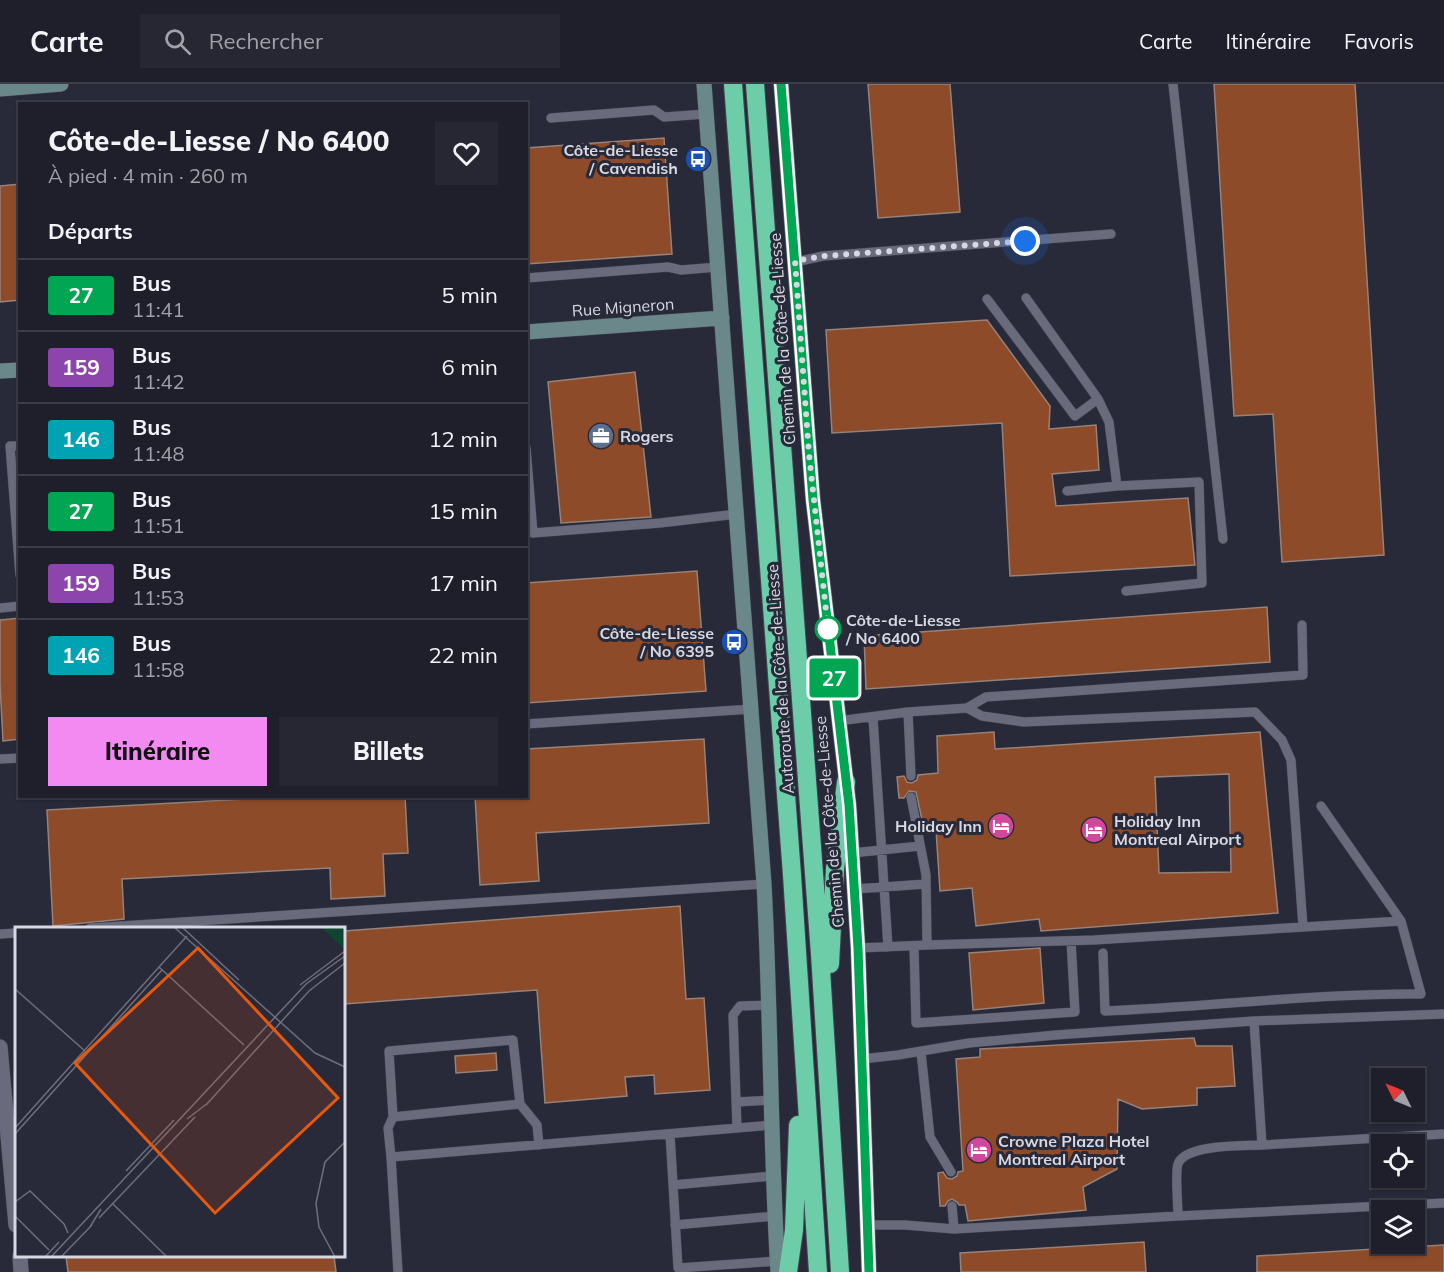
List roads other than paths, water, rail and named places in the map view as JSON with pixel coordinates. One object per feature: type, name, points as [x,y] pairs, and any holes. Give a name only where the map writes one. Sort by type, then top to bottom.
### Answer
[{"type":"highway","name":"Autoroute de la Côte-de-Liesse","points":[[733,84],[803,1034],[818,1272]]},
{"type":"highway","name":"Autoroute de la Côte-de-Liesse","points":[[755,84],[840,1272]]},
{"type":"highway","points":[[826,1052],[835,869],[846,782]]},
{"type":"highway","points":[[781,1268],[794,1230],[803,1034]]},
{"type":"main road","points":[[0,89],[61,84]]},
{"type":"main road","points":[[704,84],[764,884],[773,1176],[781,1268]]},
{"type":"main road","name":"Chemin de la Côte-de-Liesse","points":[[781,84],[813,500],[838,712],[837,721],[846,782],[852,853],[858,948],[869,1272]]},
{"type":"main road","name":"Rue Migneron","points":[[528,332],[722,318]]},
{"type":"main road","points":[[0,371],[18,370]]},
{"type":"street","points":[[0,1047],[15,1214]]},
{"type":"street","points":[[20,1257],[21,1272]]},
{"type":"lane","points":[[1173,84],[1223,539]]},
{"type":"lane","points":[[551,118],[654,110],[664,117],[706,114]]},
{"type":"lane","points":[[795,261],[824,256],[1111,234]]},
{"type":"lane","points":[[528,279],[668,267],[681,270],[718,267]]},
{"type":"lane","points":[[1026,298],[1098,399],[1109,422],[1117,486]]},
{"type":"lane","points":[[987,299],[1075,416],[1098,399]]},
{"type":"lane","points":[[18,446],[10,446],[18,549]]},
{"type":"lane","points":[[1067,491],[1199,482],[1202,583],[1126,591]]},
{"type":"lane","points":[[528,490],[530,533],[660,523],[737,514]]},
{"type":"lane","points":[[0,608],[18,606]]},
{"type":"lane","points":[[837,721],[908,712],[967,708],[986,697],[1303,675],[1302,625]]},
{"type":"lane","points":[[967,708],[982,716],[1024,722],[1255,712],[1282,740],[1291,760],[1303,927]]},
{"type":"lane","points":[[528,724],[752,709]]},
{"type":"lane","points":[[908,712],[911,776]]},
{"type":"lane","points":[[873,717],[888,947]]},
{"type":"lane","points":[[0,759],[18,758]]},
{"type":"lane","points":[[911,797],[926,884],[927,945]]},
{"type":"lane","points":[[1103,953],[1105,1011],[1364,994],[1421,994],[1401,921],[1321,806]]},
{"type":"lane","points":[[852,853],[920,846]]},
{"type":"lane","points":[[105,927],[764,884]]},
{"type":"lane","points":[[854,889],[926,884]]},
{"type":"lane","points":[[858,948],[1071,941],[1401,921]]},
{"type":"lane","points":[[0,934],[15,933]]},
{"type":"lane","points":[[914,946],[916,1023],[1075,1012],[1071,941]]},
{"type":"lane","points":[[736,1128],[733,1016],[740,1006],[769,1005]]},
{"type":"lane","points":[[862,1059],[921,1052],[969,1043],[1056,1035],[1254,1021],[1444,1014]]},
{"type":"lane","points":[[1254,1021],[1262,1145]]},
{"type":"lane","points":[[398,1272],[387,1128],[393,1117],[389,1051],[513,1040],[520,1104],[537,1125],[539,1145]]},
{"type":"lane","points":[[921,1052],[930,1137],[951,1172]]},
{"type":"lane","points":[[736,1102],[771,1100]]},
{"type":"lane","points":[[393,1117],[520,1104]]},
{"type":"lane","points":[[391,1157],[772,1125]]},
{"type":"lane","points":[[670,1134],[678,1268],[781,1268]]},
{"type":"lane","points":[[1178,1216],[1177,1165],[1185,1154],[1208,1148],[1444,1134]]},
{"type":"lane","points":[[673,1185],[773,1176]]},
{"type":"lane","points":[[867,1225],[954,1229],[1444,1203]]},
{"type":"lane","points":[[952,1206],[954,1229]]},
{"type":"lane","points":[[675,1225],[775,1216]]},
{"type":"place","name":"Côte-de-Liesse / Cavendish","points":[[698,159]]},
{"type":"place","name":"Rogers","points":[[601,436]]},
{"type":"place","name":"Côte-de-Liesse / No 6400","points":[[828,629]]},
{"type":"place","name":"Côte-de-Liesse / No 6395","points":[[734,642]]},
{"type":"place","name":"Holiday Inn","points":[[1001,826]]},
{"type":"place","name":"Holiday Inn Montreal Airport","points":[[1094,830]]},
{"type":"place","name":"Crowne Plaza Hotel Montreal Airport","points":[[979,1150]]}]
